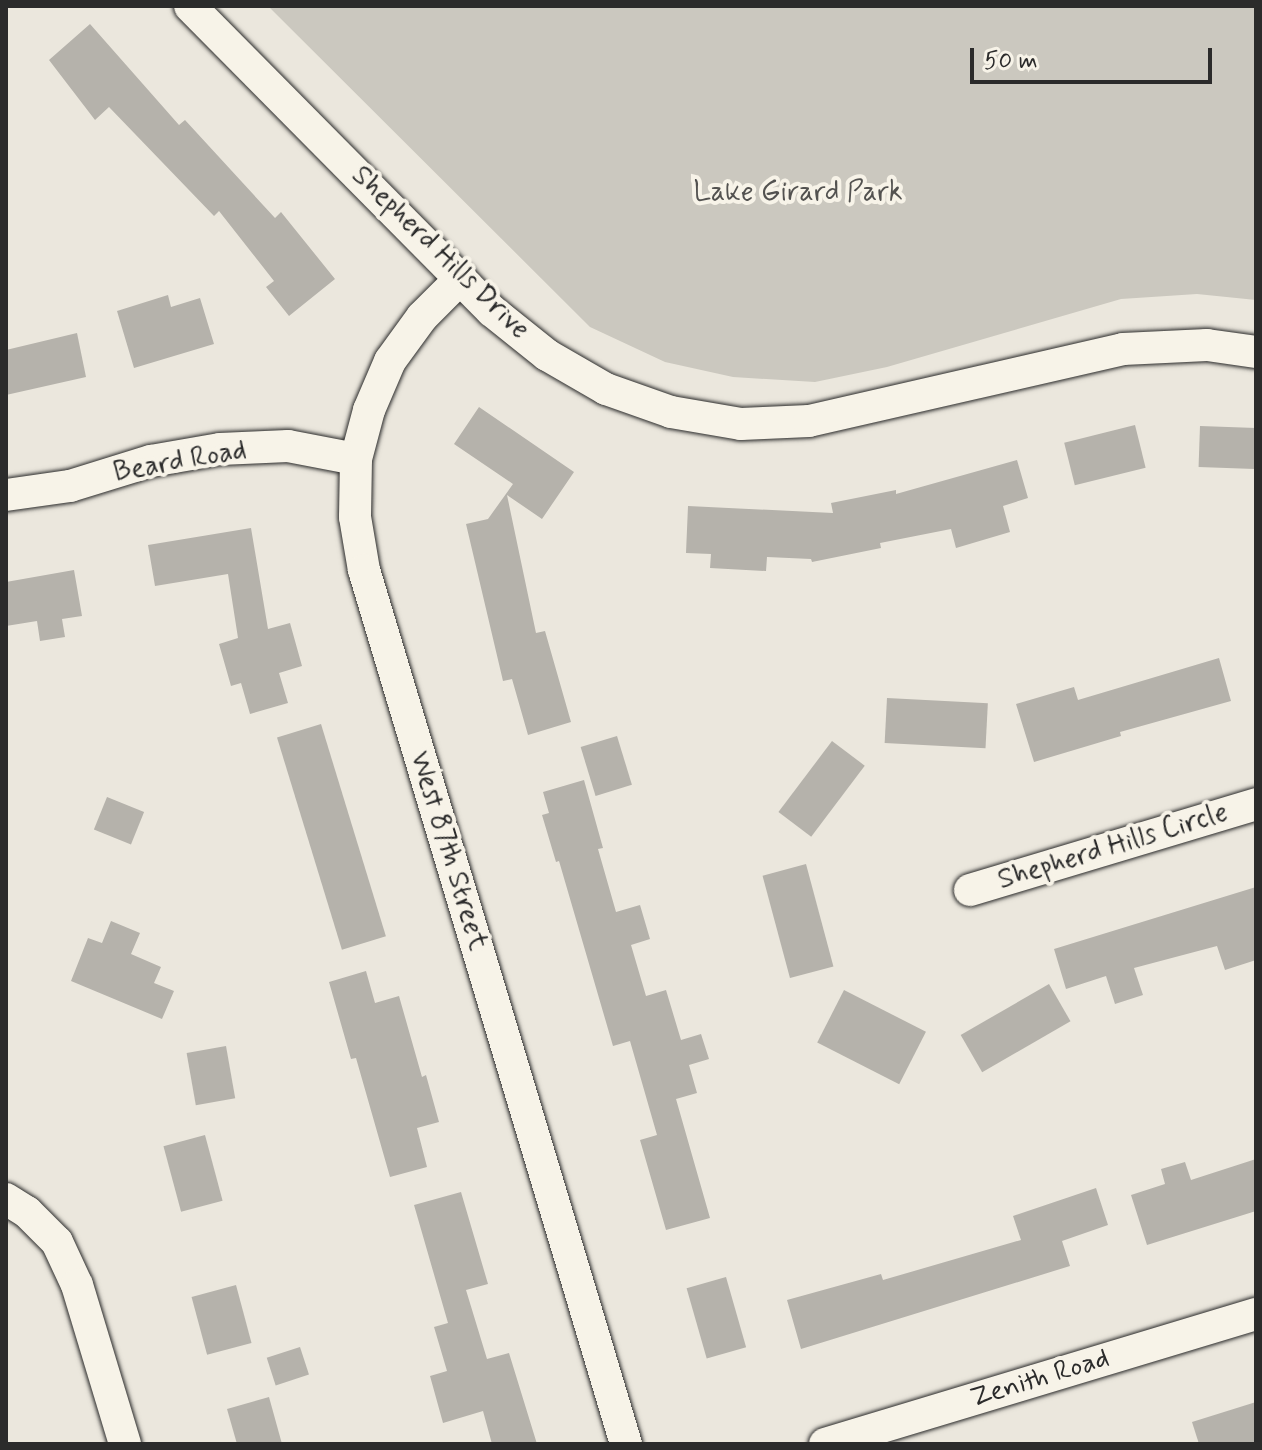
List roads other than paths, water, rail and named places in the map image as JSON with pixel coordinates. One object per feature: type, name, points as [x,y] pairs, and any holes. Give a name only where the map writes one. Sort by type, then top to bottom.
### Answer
[{"type":"street","name":"Shepherd Hills Drive","points":[[190,6],[492,311],[547,355],[606,389],[671,412],[741,424],[809,421],[1123,349],[1207,345],[1256,352]]},
{"type":"street","name":"West 87th Street","points":[[461,278],[422,317],[390,361],[369,410],[356,459],[355,517],[364,570],[626,1444]]},
{"type":"street","name":"Beard Road","points":[[6,495],[70,486],[151,461],[220,449],[288,446],[356,459]]},
{"type":"street","name":"Shepherd Hills Circle","points":[[970,890],[1256,804]]},
{"type":"street","points":[[6,1199],[27,1212],[57,1242],[77,1285],[125,1444]]},
{"type":"street","name":"Zenith Road","points":[[825,1444],[1256,1314]]},
{"type":"park label","name":"Lake Girard Park","points":[[798,193]]}]
